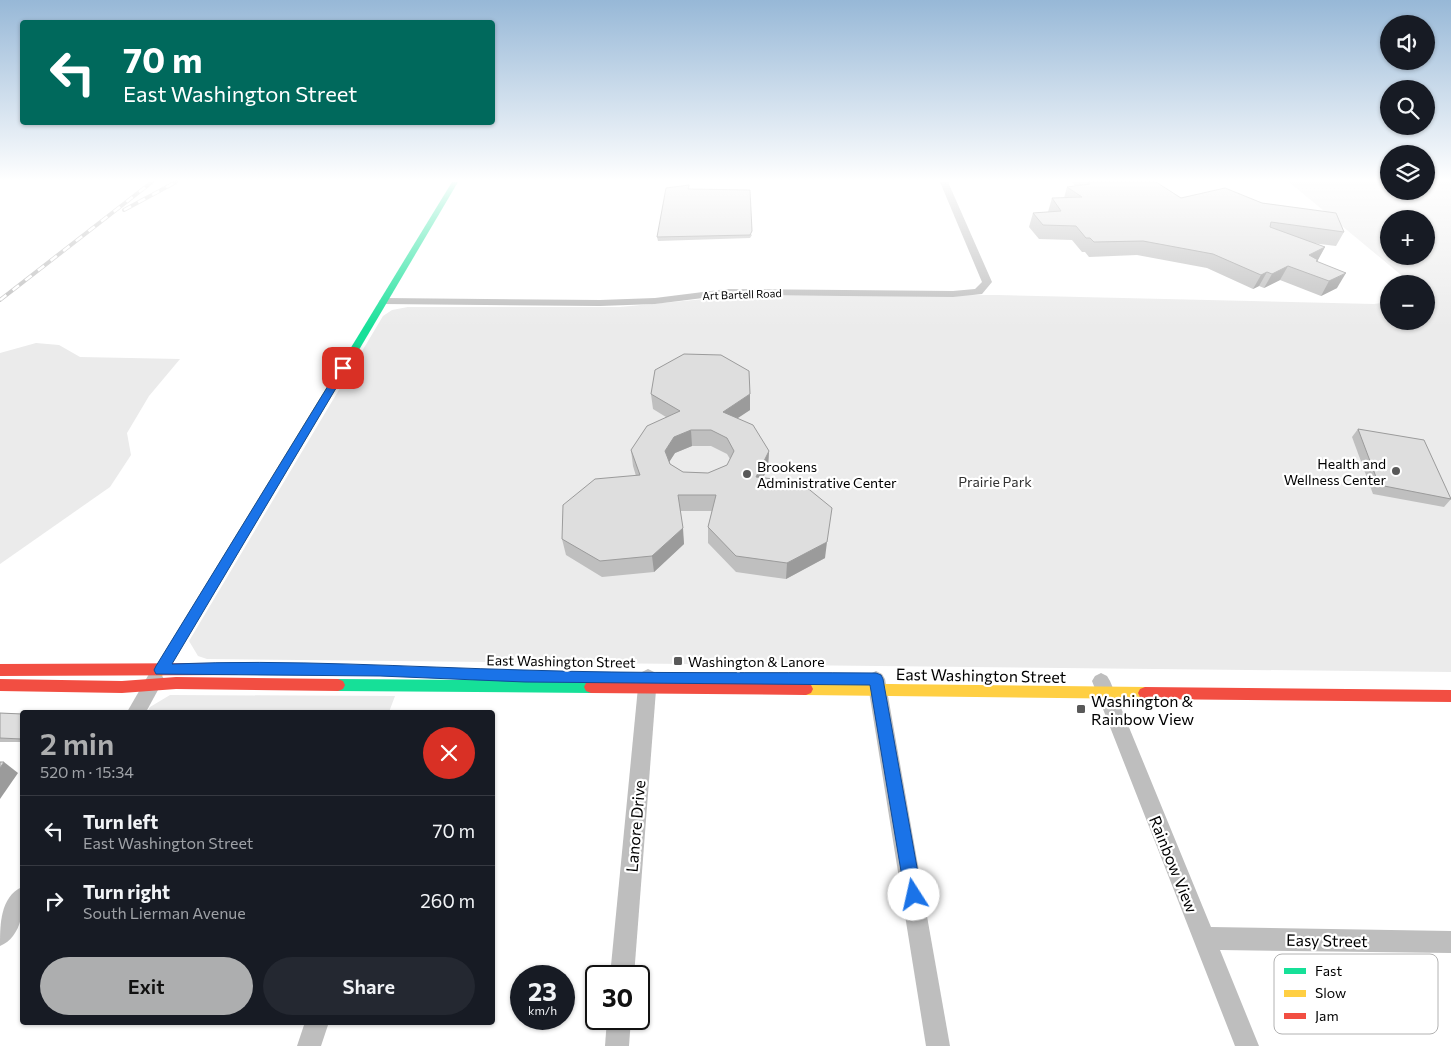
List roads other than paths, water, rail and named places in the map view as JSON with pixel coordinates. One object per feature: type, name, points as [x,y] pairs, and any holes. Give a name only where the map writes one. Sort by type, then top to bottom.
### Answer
[{"type":"main road","points":[[161,670],[426,231]]},
{"type":"main road","points":[[0,670],[252,669]]},
{"type":"main road","name":"East Washington Street","points":[[423,674],[647,682]]},
{"type":"main road","name":"East Washington Street","points":[[0,685],[151,686],[186,683],[647,682],[1103,687],[1451,696]]},
{"type":"main road","name":"East Washington Street","points":[[1103,687],[1451,685]]},
{"type":"street","name":"Art Bartell Road","points":[[384,301],[600,303],[655,301],[727,292],[953,294],[978,292],[986,285],[986,281],[965,231]]},
{"type":"street","points":[[137,710],[161,670]]},
{"type":"street","name":"Lanore Drive","points":[[623,965],[647,682]]},
{"type":"street","points":[[877,684],[938,1046]]},
{"type":"street","name":"Rainbow View","points":[[1103,687],[1248,1046]]},
{"type":"street","points":[[0,935],[20,901]]},
{"type":"street","name":"Easy Street","points":[[1204,938],[1451,942]]},
{"type":"street","points":[[309,1046],[316,1025]]},
{"type":"street","points":[[617,1046],[618,1030]]},
{"type":"railway","points":[[0,300],[89,231]]},
{"type":"place","name":"Health and Wellness Center","points":[[1396,471]]},
{"type":"place","name":"Brookens Administrative Center","points":[[747,474]]},
{"type":"place","name":"Washington & Lanore","points":[[678,661]]},
{"type":"place","name":"Washington & Rainbow View","points":[[1081,709]]},
{"type":"park label","name":"Prairie Park","points":[[995,481]]}]
